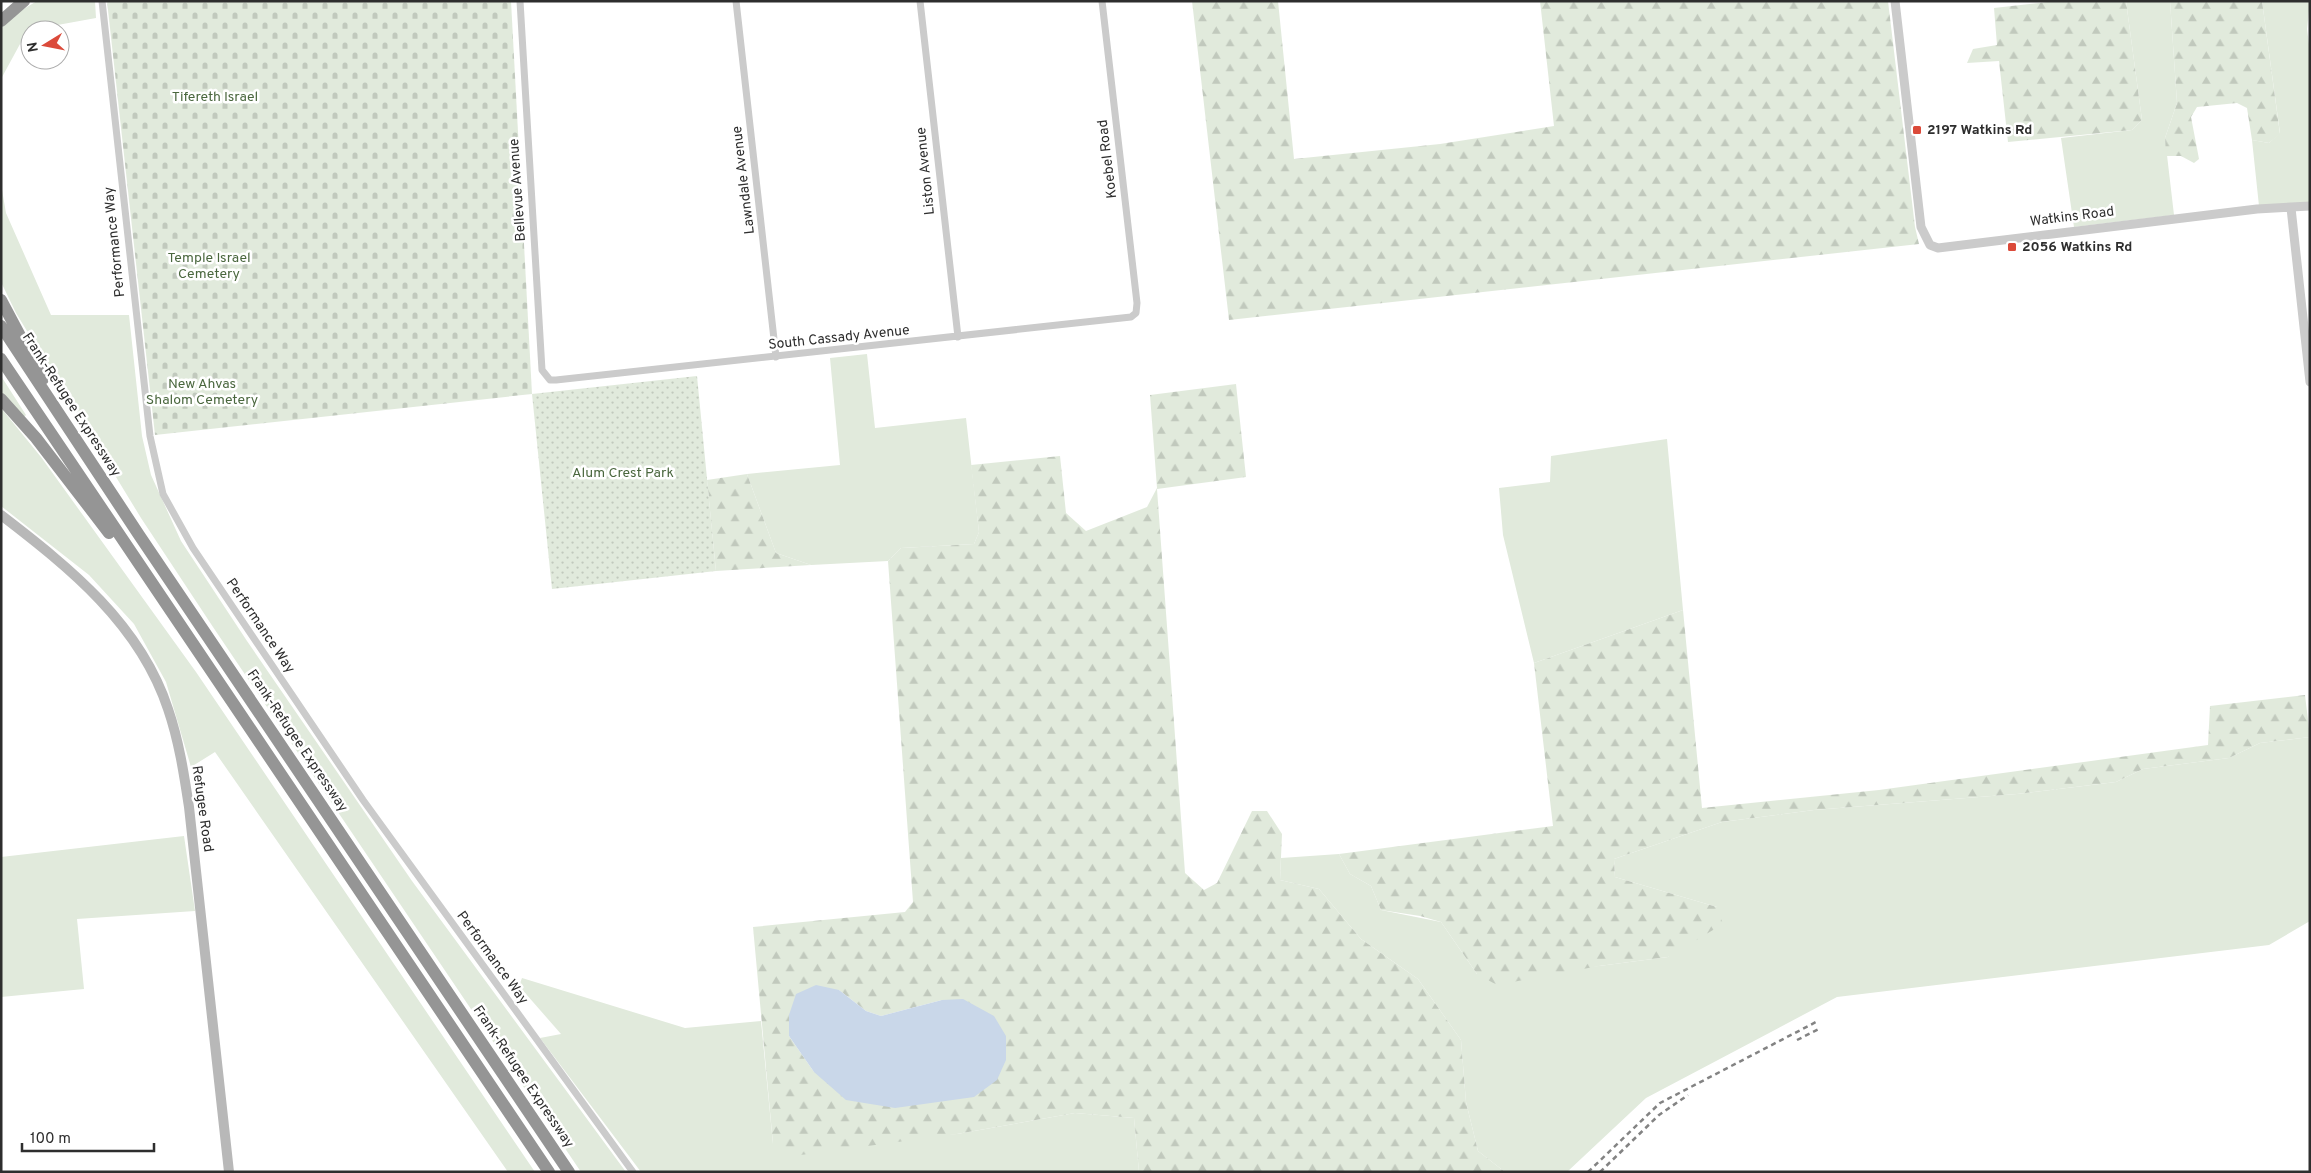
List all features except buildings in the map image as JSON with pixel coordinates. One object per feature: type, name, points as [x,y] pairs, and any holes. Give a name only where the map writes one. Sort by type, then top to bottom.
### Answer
[{"type":"highway","points":[[1,21],[24,1]]},
{"type":"highway","points":[[1,300],[41,374],[54,407]]},
{"type":"highway","name":"Frank-Refugee Expressway","points":[[1,326],[569,1172]]},
{"type":"highway","points":[[1,359],[549,1172]]},
{"type":"highway","points":[[1,399],[47,452],[103,527],[132,555]]},
{"type":"main road","name":"Refugee Road","points":[[1,515],[81,581],[114,615],[146,660],[168,708],[180,750],[190,816],[229,1172]]},
{"type":"street","name":"Performance Way","points":[[102,1],[150,436],[163,494],[193,548],[363,800],[633,1172]]},
{"type":"street","name":"Bellevue Avenue","points":[[520,1],[542,370],[545,376]]},
{"type":"street","name":"Lawndale Avenue","points":[[736,1],[776,357]]},
{"type":"street","name":"Liston Avenue","points":[[920,1],[958,337]]},
{"type":"street","name":"Koebel Road","points":[[1102,1],[1137,303],[1136,313]]},
{"type":"street","name":"Watkins Road","points":[[1895,1],[1920,227],[1930,245],[1938,248],[2250,210],[2310,206]]},
{"type":"street","points":[[2291,208],[2310,382]]},
{"type":"street","name":"South Cassady Avenue","points":[[545,376],[556,380],[776,357],[1126,319],[1136,313]]},
{"type":"green space","points":[[37,1],[95,1],[96,18],[70,23],[70,20],[20,20],[20,44],[1,79],[1,28],[22,10]]},
{"type":"green space","name":"Tifereth Israel","points":[[107,1],[511,1],[532,394],[155,435]]},
{"type":"green space","points":[[1192,1],[1278,1],[1294,159],[1440,144],[1554,126],[1540,1],[1888,1],[1915,227],[1919,244],[1229,320]]},
{"type":"green space","points":[[2056,1],[2126,1],[2142,120],[2132,130],[2008,142],[1999,61],[1967,63],[1973,49],[1997,45],[1994,8]]},
{"type":"green space","points":[[2126,1],[2170,1],[2177,103],[2165,138],[2174,215],[2074,227],[2061,138],[2132,130],[2142,120]]},
{"type":"green space","points":[[2170,1],[2262,1],[2280,134],[2269,143],[2252,140],[2247,108],[2237,103],[2197,107],[2191,117],[2199,159],[2194,163],[2181,156],[2166,156],[2165,138],[2177,103]]},
{"type":"green space","points":[[2262,1],[2310,1],[2307,29],[2310,52],[2310,204],[2259,206],[2252,140],[2269,143],[2280,133]]},
{"type":"green space","points":[[1,184],[6,213],[51,315],[129,315],[142,436],[151,475],[181,541],[247,641],[412,881],[626,1172],[581,1172],[141,518],[16,313],[1,282]]},
{"type":"green space","points":[[867,354],[875,428],[966,418],[979,532],[974,544],[901,548],[888,561],[811,565],[776,553],[747,474],[840,465],[830,358]]},
{"type":"green space","points":[[1,376],[26,415],[24,417],[1,393]]},
{"type":"green space","name":"Alum Crest Park","points":[[697,376],[716,571],[552,589],[532,394]]},
{"type":"green space","points":[[1236,384],[1246,477],[1157,489],[1185,873],[1204,890],[1217,883],[1252,811],[1267,811],[1282,834],[1280,880],[1319,889],[1361,939],[1418,979],[1461,1040],[1466,1102],[1478,1151],[1505,1172],[1139,1172],[1134,1118],[1075,1113],[957,1134],[793,1156],[773,1144],[753,927],[905,912],[913,902],[888,561],[901,548],[974,544],[979,532],[971,465],[1060,456],[1066,513],[1086,531],[1147,507],[1157,488],[1150,395]],"holes":[[[839,990],[866,1011],[881,1016],[942,1000],[814,1072],[789,1036],[789,1015]]]},
{"type":"green space","points":[[1,408],[41,457],[196,672],[535,1172],[508,1172],[215,752],[191,767],[166,682],[134,624],[89,575],[1,506]]},
{"type":"green space","points":[[1667,439],[1683,610],[1534,663],[1503,535],[1499,488],[1550,482],[1551,456]]},
{"type":"green space","points":[[747,474],[776,553],[811,565],[716,571],[707,480]]},
{"type":"green space","points":[[1683,610],[1702,808],[1879,790],[2208,745],[2210,706],[2305,695],[2310,737],[2260,743],[2229,758],[2143,769],[2116,782],[2017,794],[1814,810],[1722,822],[1614,859],[1615,877],[1717,907],[1723,924],[1668,957],[1599,966],[1497,985],[1477,974],[1441,922],[1420,916],[1381,910],[1371,886],[1350,874],[1339,854],[1553,826],[1534,663]]},
{"type":"green space","points":[[2310,737],[2310,921],[2269,945],[1837,997],[1646,1098],[1567,1172],[1505,1172],[1478,1151],[1466,1102],[1461,1040],[1418,979],[1361,939],[1319,889],[1280,880],[1281,858],[1339,854],[1350,874],[1371,886],[1381,910],[1441,922],[1477,974],[1599,966],[1668,957],[1717,907],[1615,877],[1614,859],[1722,822],[1814,810],[2017,794],[2116,782],[2143,769],[2229,758],[2260,743]]},
{"type":"green space","points":[[184,836],[195,911],[77,919],[84,989],[1,997],[1,857]]},
{"type":"green space","points":[[522,978],[685,1028],[761,1021],[773,1144],[957,1134],[1075,1113],[1134,1118],[1139,1172],[641,1172],[540,1038],[561,1034],[519,986]]},
{"type":"water","points":[[816,985],[839,990],[866,1011],[881,1016],[942,1000],[963,999],[994,1016],[1006,1036],[1006,1060],[997,1080],[974,1097],[895,1108],[846,1100],[814,1072],[789,1036],[789,1015],[796,994]]},
{"type":"railway","points":[[1588,1172],[1660,1103],[1816,1022]]},
{"type":"railway","points":[[1797,1040],[1819,1029]]},
{"type":"railway","points":[[1600,1172],[1659,1115],[1688,1095]]},
{"type":"place","name":"2197 Watkins Rd","points":[[1917,130]]},
{"type":"place","name":"2056 Watkins Rd","points":[[2012,247]]},
{"type":"park label","name":"Temple Israel Cemetery","points":[[209,266]]},
{"type":"park label","name":"New Ahvas Shalom Cemetery","points":[[202,392]]}]
